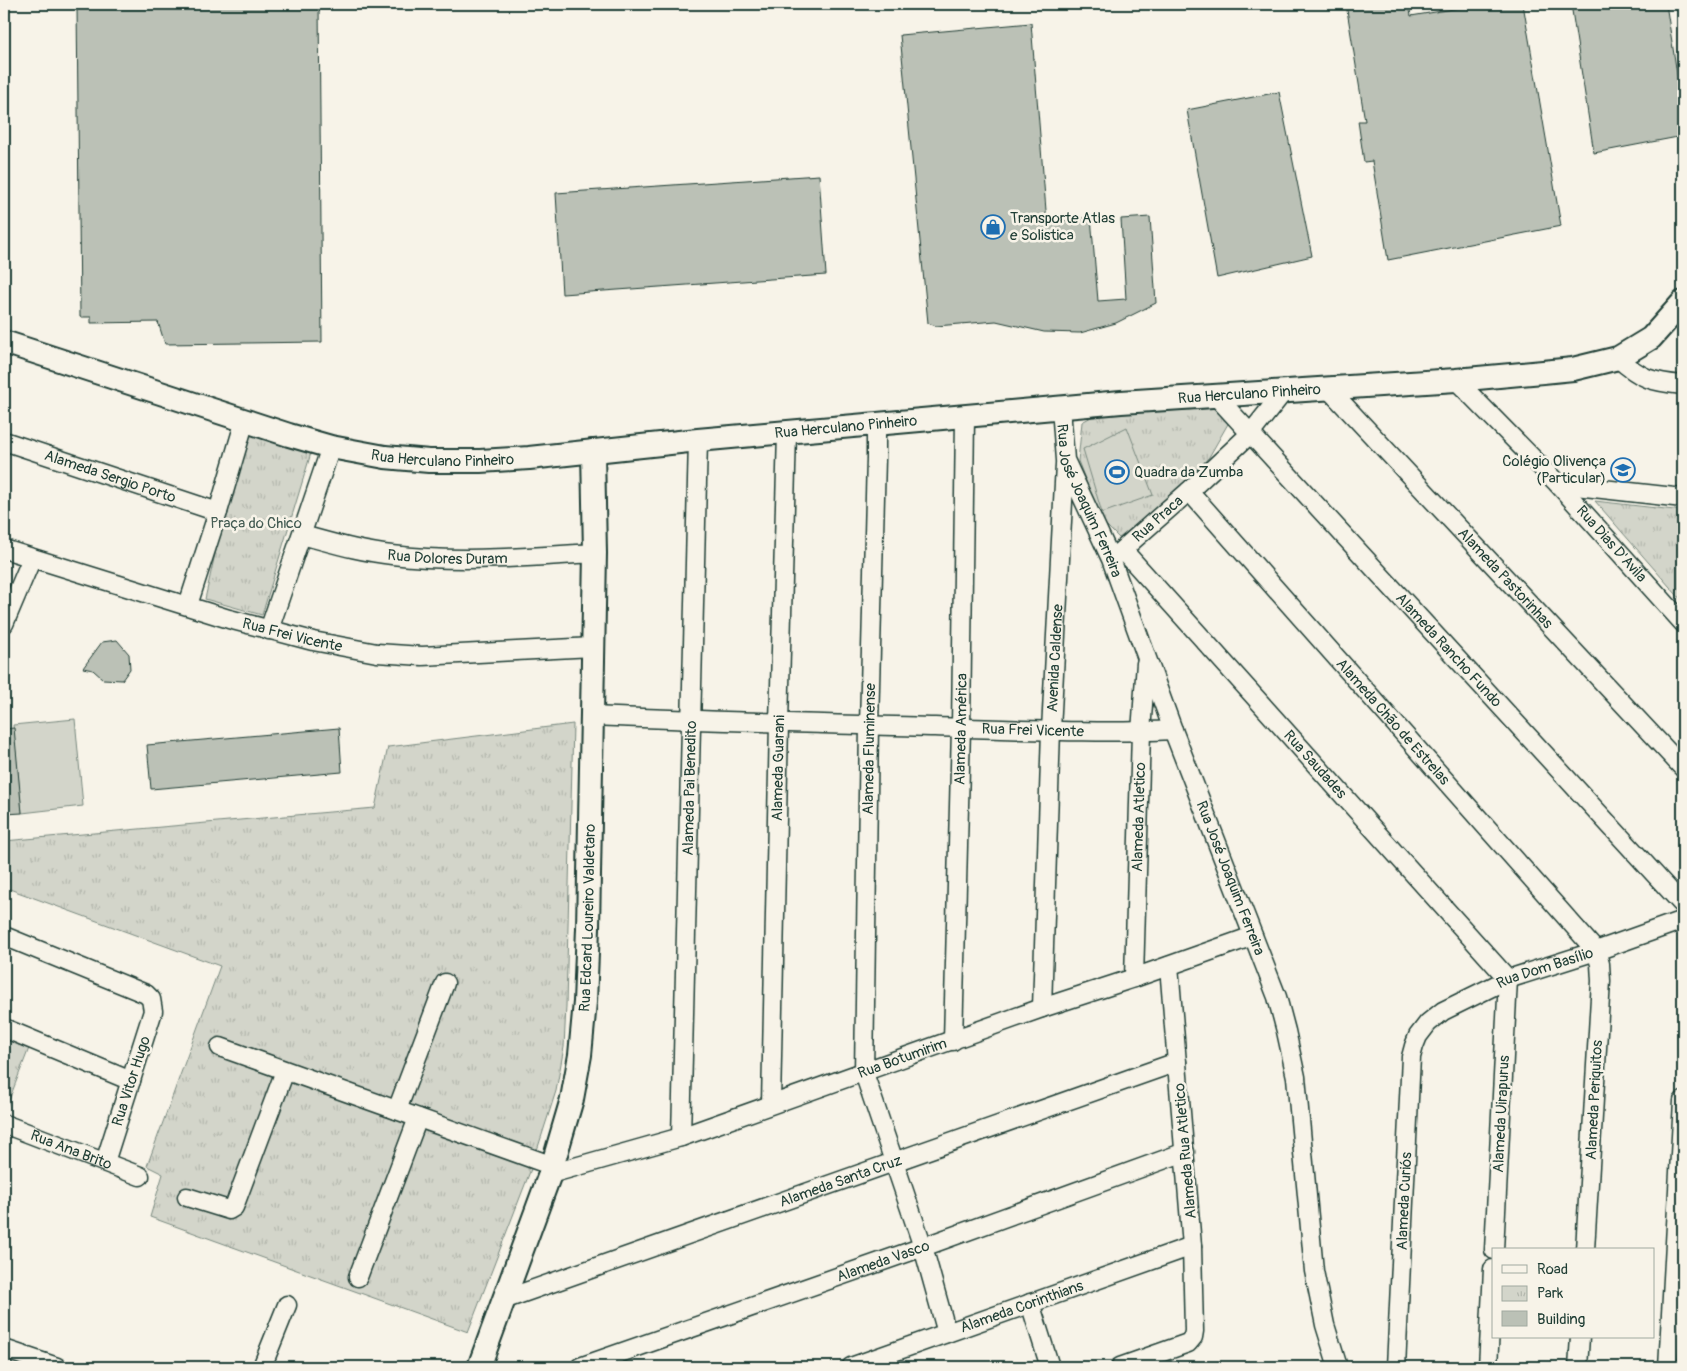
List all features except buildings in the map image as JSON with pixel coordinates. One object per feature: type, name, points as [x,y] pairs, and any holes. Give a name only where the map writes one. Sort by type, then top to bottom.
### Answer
[{"type":"street","name":"Rua Herculano Pinheiro","points":[[4,342],[331,447],[385,457],[429,461],[480,461],[1215,395],[1456,380],[1573,369],[1618,358],[1651,338],[1683,302]]},
{"type":"street","points":[[1618,358],[1635,373],[1648,380],[1683,385]]},
{"type":"street","name":"Rua Dias D'Avila","points":[[1456,380],[1558,484],[1683,623]]},
{"type":"street","name":"Alameda Pastorinhas","points":[[1328,388],[1683,768]]},
{"type":"street","name":"Rua Praca","points":[[1117,554],[1251,433],[1285,390]]},
{"type":"street","name":"Alameda Rancho Fundo","points":[[1215,395],[1683,904]]},
{"type":"street","name":"Rua José Joaquim Ferreira","points":[[1061,408],[1065,460],[1117,554],[1146,655],[1277,997],[1296,1077],[1314,1271],[1325,1325],[1338,1367]]},
{"type":"street","name":"Alameda América","points":[[953,1041],[961,728],[965,417]]},
{"type":"street","points":[[188,605],[245,420]]},
{"type":"street","name":"Alameda Fluminense","points":[[876,425],[864,1073],[923,1247],[947,1333]]},
{"type":"street","name":"Alameda Guarani","points":[[771,1104],[779,723],[788,433]]},
{"type":"street","name":"Alameda Sergio Porto","points":[[4,440],[218,512]]},
{"type":"street","name":"Alameda Pai Benedito","points":[[681,1137],[698,440]]},
{"type":"street","points":[[269,630],[331,447]]},
{"type":"street","name":"Rua Edcard Loureiro Valdetaro","points":[[479,1367],[552,1170],[572,1099],[580,1054],[585,1002],[592,716],[595,553],[593,451]]},
{"type":"street","name":"Avenida Caldense","points":[[1042,1008],[1051,730],[1065,460]]},
{"type":"street","points":[[1558,484],[1683,498]]},
{"type":"street","name":"Alameda Chão de Estrelas","points":[[1189,491],[1596,951]]},
{"type":"street","name":"Rua Dolores Duram","points":[[302,535],[351,548],[391,555],[438,559],[501,559],[595,553]]},
{"type":"street","name":"Rua Frei Vicente","points":[[4,549],[229,619],[313,641],[377,653],[422,656],[593,646]]},
{"type":"street","name":"Rua Saudades","points":[[1117,554],[1508,979]]},
{"type":"street","points":[[4,624],[32,558]]},
{"type":"street","name":"Alameda Atletico","points":[[1134,978],[1141,732],[1146,655]]},
{"type":"street","name":"Rua Frei Vicente","points":[[592,716],[692,721],[961,728],[1141,732],[1174,730]]},
{"type":"street","name":"Rua Dom Basílio","points":[[1418,1036],[1428,1023],[1443,1011],[1508,979],[1596,951],[1683,920]]},
{"type":"street","name":"Rua Vitor Hugo","points":[[4,936],[146,994],[151,999],[153,1011],[105,1162]]},
{"type":"street","name":"Rua Botumirim","points":[[552,1170],[681,1137],[1042,1008],[1253,936]]},
{"type":"street","name":"Alameda Periquitos","points":[[1585,1248],[1601,981],[1600,964],[1596,951]]},
{"type":"street","name":"Alameda Rua Atletico","points":[[1120,1367],[1188,1343],[1193,1337],[1195,1323],[1192,1246],[1169,966]]},
{"type":"street","name":"Alameda Uirapurus","points":[[1494,1248],[1508,979]]},
{"type":"street","points":[[397,1110],[445,983]]},
{"type":"street","points":[[4,1028],[130,1081]]},
{"type":"street","name":"Alameda Curiós","points":[[1396,1367],[1411,1057],[1418,1036]]},
{"type":"street","points":[[220,1047],[397,1110],[552,1170]]},
{"type":"street","name":"Alameda Santa Cruz","points":[[503,1300],[1177,1062]]},
{"type":"street","points":[[187,1197],[229,1210],[234,1207],[285,1071]]},
{"type":"street","points":[[1668,1367],[1683,1101]]},
{"type":"street","points":[[358,1277],[418,1118]]},
{"type":"street","name":"Rua Ana Brito","points":[[4,1124],[140,1176]]},
{"type":"street","name":"Alameda Vasco","points":[[580,1367],[923,1247],[1185,1152]]},
{"type":"street","name":"Alameda Corinthians","points":[[851,1367],[880,1362],[947,1333],[1192,1246]]},
{"type":"street","points":[[1488,1367],[1492,1289]]},
{"type":"street","points":[[1030,1303],[1050,1367]]},
{"type":"street","points":[[262,1367],[287,1305]]},
{"type":"street","points":[[1578,1367],[1580,1338]]},
{"type":"street","points":[[4,1349],[57,1367]]},
{"type":"green space","points":[[1219,408],[1229,422],[1209,457],[1170,499],[1119,538],[1101,520],[1078,461],[1082,422],[1095,415]]},
{"type":"green space","name":"Praça do Chico","points":[[253,426],[311,453],[262,615],[205,599],[224,514]]},
{"type":"green space","name":"Quadra da Zumba","points":[[1127,427],[1153,495],[1102,513],[1083,449]]},
{"type":"green space","points":[[1595,501],[1683,511],[1683,602]]},
{"type":"green space","points":[[75,719],[83,806],[22,813],[13,725]]},
{"type":"green space","points":[[573,724],[564,1047],[556,1091],[531,1169],[468,1332],[150,1217],[163,1174],[147,1166],[220,966],[4,887],[4,841],[375,808],[388,747]]},
{"type":"green space","points":[[4,1033],[31,1043],[4,1113]]},
{"type":"place","name":"Transporte Atlas e Solistica","points":[[993,227]]},
{"type":"place","name":"Colégio Olivença (Particular)","points":[[1623,470]]},
{"type":"place","name":"Quadra da Zumba","points":[[1117,472]]}]
